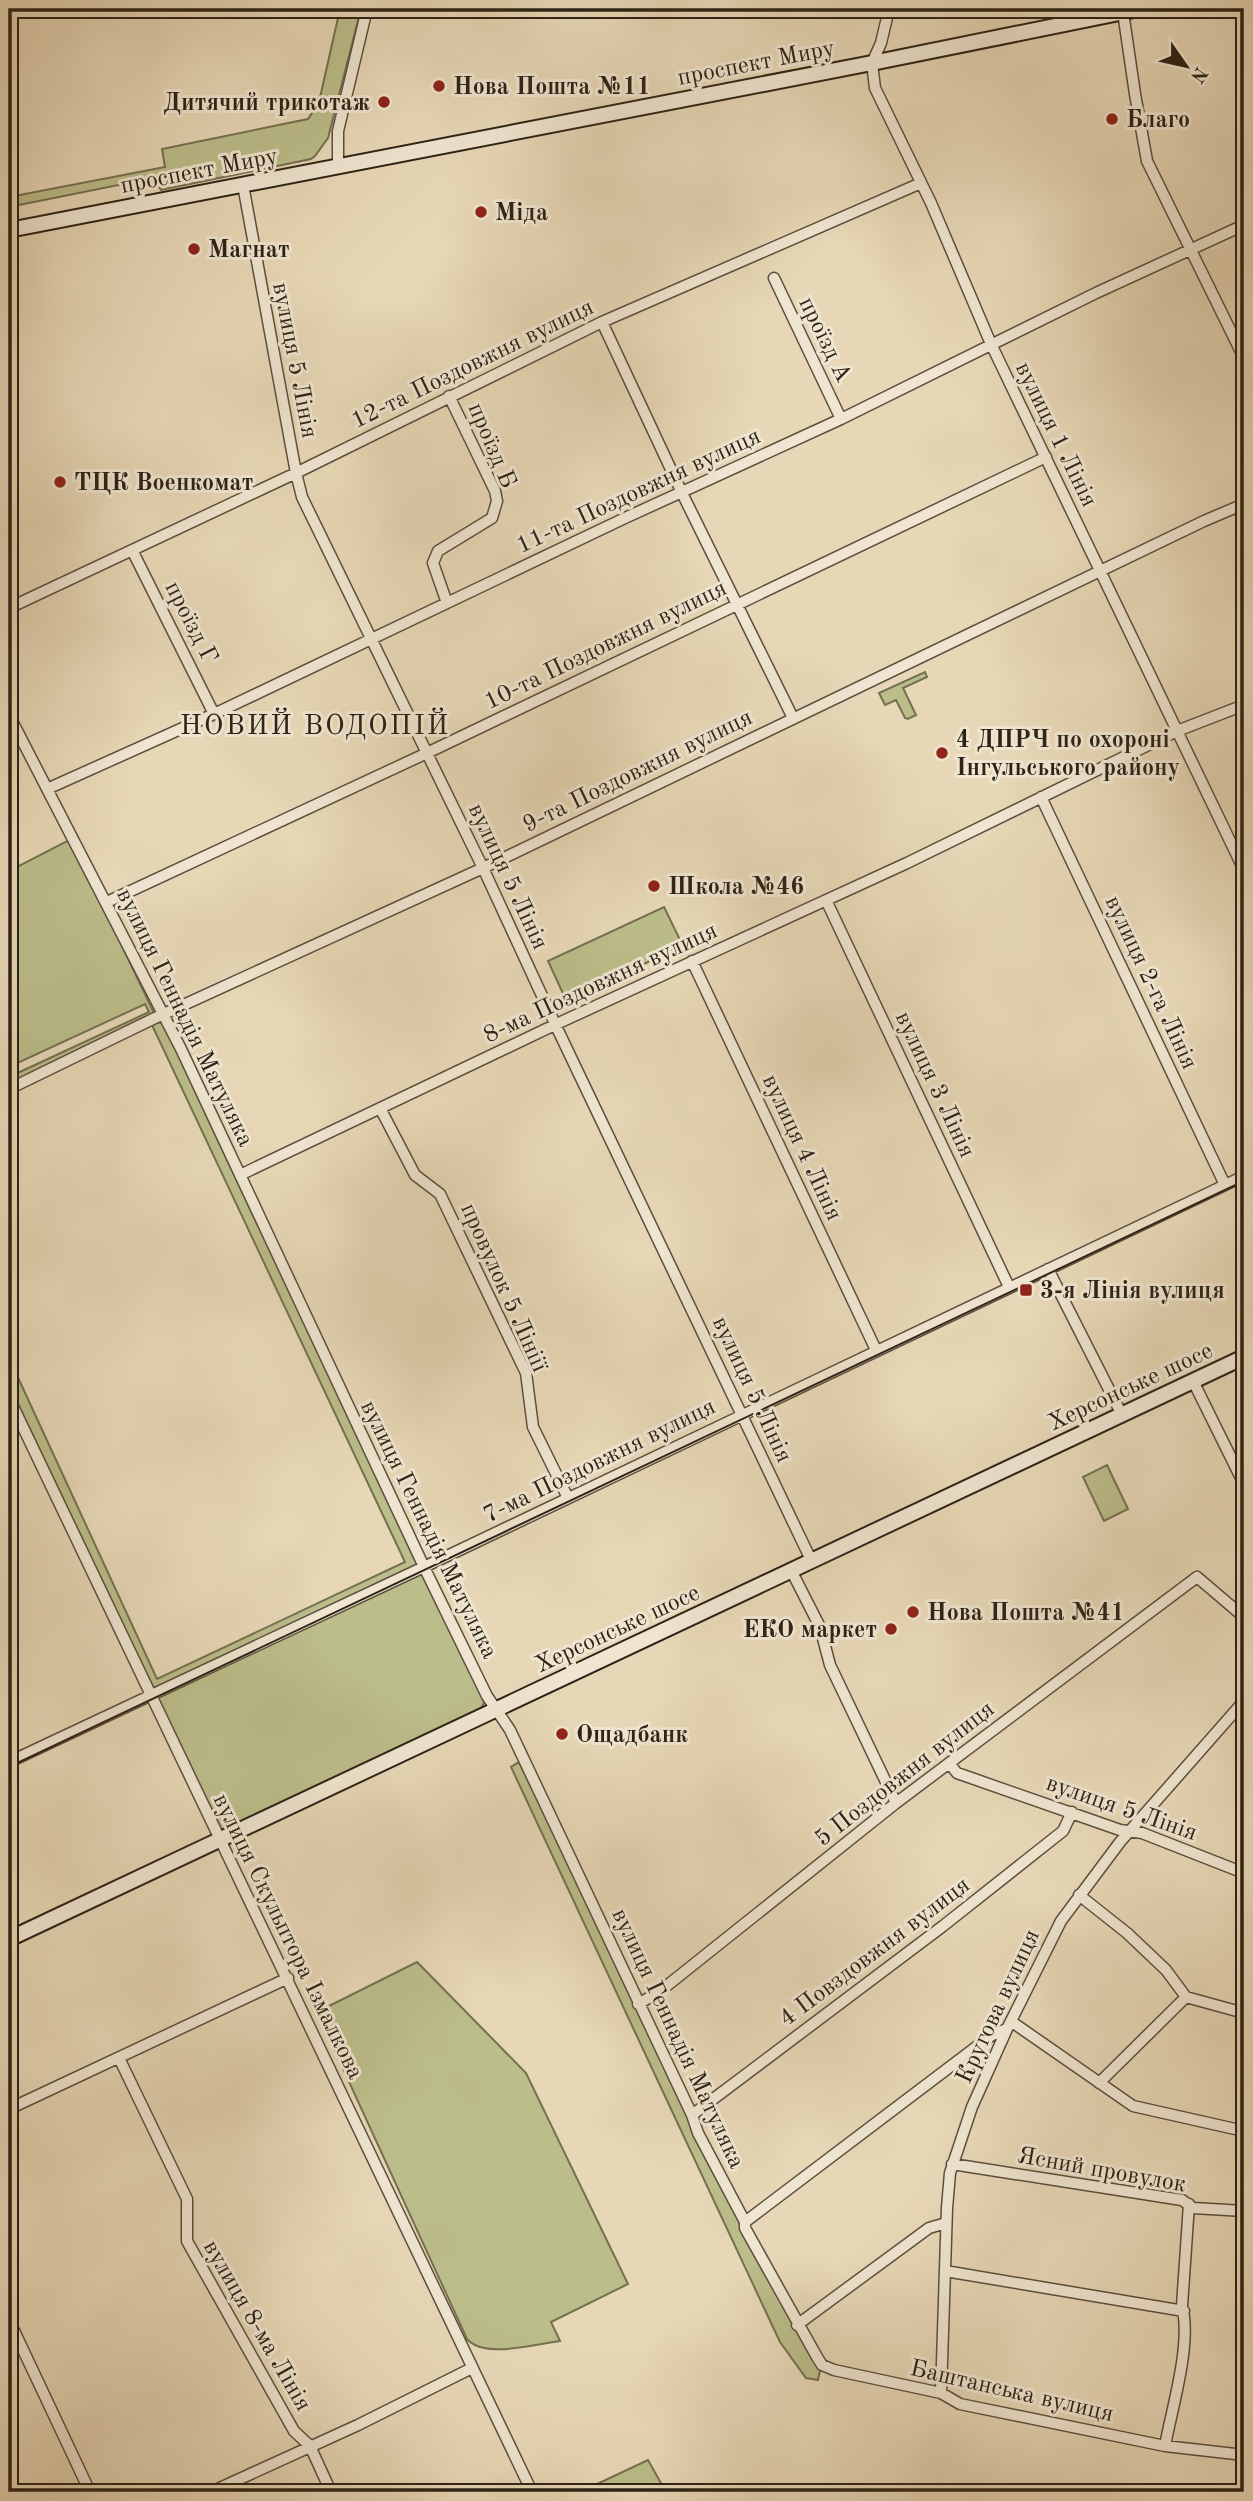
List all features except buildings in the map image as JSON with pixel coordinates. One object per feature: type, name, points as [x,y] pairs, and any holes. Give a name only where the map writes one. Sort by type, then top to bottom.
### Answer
[{"type":"main road","name":"проспект Миру","points":[[9,230],[1139,9]]},
{"type":"main road","name":"Херсонське шосе","points":[[9,1940],[1244,1357]]},
{"type":"street","points":[[338,165],[338,131],[367,9]]},
{"type":"street","points":[[872,63],[881,43],[889,9]]},
{"type":"street","points":[[1123,12],[1147,161],[1244,358]]},
{"type":"street","name":"вулиця 1 Лінія","points":[[872,63],[875,88],[921,183],[991,344],[1244,870]]},
{"type":"street","name":"12-та Поздовжня вулиця","points":[[9,608],[296,473],[602,322],[921,183]]},
{"type":"street","name":"вулиця 5 Лінія","points":[[243,185],[296,473],[303,497],[483,868],[812,1562]]},
{"type":"street","name":"11-та Поздовжня вулиця","points":[[47,789],[214,714],[841,419],[991,344],[1244,225]]},
{"type":"street","name":"проїзд А","points":[[774,278],[841,419]]},
{"type":"street","points":[[602,322],[682,493],[793,718]]},
{"type":"street","name":"проїзд Б","points":[[447,603],[433,563],[434,557],[439,551],[492,518],[497,501],[495,491],[449,396]]},
{"type":"street","name":"10-та Поздовжня вулиця","points":[[107,902],[427,753],[1045,457]]},
{"type":"street","name":"9-та Поздовжня вулиця","points":[[9,1089],[163,1014],[483,868],[1244,504]]},
{"type":"street","name":"проїзд Г","points":[[132,550],[214,714]]},
{"type":"street","name":"8-ма Поздовжня вулиця","points":[[240,1175],[692,961],[907,863],[1177,732],[1244,705]]},
{"type":"street","name":"вулиця Геннадія Матуляка","points":[[9,715],[163,1014],[425,1567],[488,1696],[510,1730],[692,2115],[698,2133],[745,2222],[745,2228],[817,2357]]},
{"type":"street","name":"вулиця 2-га Лінія","points":[[1041,797],[1224,1185]]},
{"type":"street","name":"вулиця 3 Лінія","points":[[826,900],[1009,1287]]},
{"type":"street","name":"вулиця 4 Лінія","points":[[692,961],[876,1350]]},
{"type":"street","name":"провулок 5 Лініії","points":[[380,1108],[415,1175],[440,1194],[515,1349],[527,1378],[533,1427],[568,1498]]},
{"type":"street","name":"7-ма Поздовжня вулиця","points":[[9,1762],[149,1694],[425,1567],[1244,1176]]},
{"type":"street","points":[[1048,1269],[1122,1415]]},
{"type":"street","points":[[1193,1381],[1244,1485]]},
{"type":"street","name":"вулиця Скульптора Ізмалкова","points":[[9,1398],[532,2492]]},
{"type":"street","points":[[793,1572],[820,1627],[830,1665],[896,1803]]},
{"type":"street","name":"5 Поздовжня вулиця","points":[[638,2004],[659,1992],[896,1803],[1197,1577],[1244,1617]]},
{"type":"street","name":"Кругова вулиця","points":[[941,2393],[946,2223],[953,2164],[972,2107],[1061,1921],[1131,1831],[1244,1701]]},
{"type":"street","name":"вулиця 5 Лінія","points":[[949,1763],[957,1773],[1119,1830],[1143,1833],[1244,1873]]},
{"type":"street","name":"4 Повздовжня вулиця","points":[[692,2115],[943,1926],[1052,1840],[1068,1824],[1072,1812]]},
{"type":"street","points":[[1079,1895],[1127,1933],[1166,1970],[1186,1997],[1244,2013]]},
{"type":"street","points":[[9,2109],[288,1978]]},
{"type":"street","points":[[1099,2083],[1186,1997]]},
{"type":"street","points":[[745,2222],[992,2035],[1009,2025],[1133,2106],[1244,2131]]},
{"type":"street","name":"вулиця 8-ма Лінія","points":[[119,2058],[187,2199],[187,2241],[295,2431],[310,2446],[331,2492]]},
{"type":"street","name":"Ясний провулок","points":[[953,2164],[1182,2200],[1194,2208],[1244,2211]]},
{"type":"street","points":[[1165,2446],[1183,2354],[1189,2204]]},
{"type":"street","points":[[797,2325],[929,2228],[946,2223]]},
{"type":"street","points":[[945,2271],[1184,2311]]},
{"type":"street","points":[[9,2319],[90,2492]]},
{"type":"street","name":"Баштанська вулиця","points":[[817,2357],[822,2365],[834,2370],[941,2393],[960,2404],[1165,2446],[1244,2455]]},
{"type":"street","points":[[211,2492],[358,2425],[472,2368]]},
{"type":"green space","points":[[340,9],[361,9],[328,138],[311,159],[161,190],[153,178],[9,207],[9,197],[165,167],[162,149],[308,119],[319,102]]},
{"type":"green space","points":[[925,672],[927,677],[903,688],[916,715],[905,718],[896,700],[885,705],[879,693]]},
{"type":"green space","points":[[71,839],[154,1013],[9,1085],[9,1077],[149,1012],[145,1004],[9,1067],[9,871]]},
{"type":"green space","points":[[664,907],[683,946],[566,1000],[548,961]]},
{"type":"green space","points":[[159,1022],[165,1024],[485,1701],[480,1710],[223,1829],[220,1829],[9,1385],[9,1358],[157,1679],[405,1562],[152,1025]]},
{"type":"green space","points":[[1107,1465],[1128,1509],[1104,1521],[1083,1477]]},
{"type":"green space","points":[[519,1762],[798,2333],[821,2366],[818,2380],[806,2378],[780,2342],[511,1767]]},
{"type":"green space","points":[[417,1962],[526,2073],[628,2284],[551,2322],[560,2341],[498,2349],[475,2345],[467,2339],[317,2012]]},
{"type":"green space","points":[[648,2460],[666,2492],[580,2492]]},
{"type":"tram line","points":[[9,1767],[1244,1181]]},
{"type":"place","name":"Нова Пошта №11","points":[[439,86]]},
{"type":"place","name":"Дитячий трикотаж","points":[[384,102]]},
{"type":"place","name":"Благо","points":[[1112,119]]},
{"type":"place","name":"Міда","points":[[481,212]]},
{"type":"place","name":"Магнат","points":[[194,249]]},
{"type":"place","name":"ТЦК Военкомат","points":[[60,482]]},
{"type":"place","name":"4 ДПРЧ по охороні Інгульського району","points":[[942,753]]},
{"type":"place","name":"Школа №46","points":[[654,886]]},
{"type":"place","name":"3-я Лінія вулиця","points":[[1026,1290]]},
{"type":"place","name":"Нова Пошта №41","points":[[913,1612]]},
{"type":"place","name":"ЕКО маркет","points":[[891,1629]]},
{"type":"place","name":"Ощадбанк","points":[[562,1734]]},
{"type":"district","name":"НОВИЙ ВОДОПІЙ","points":[[315,724]]}]
